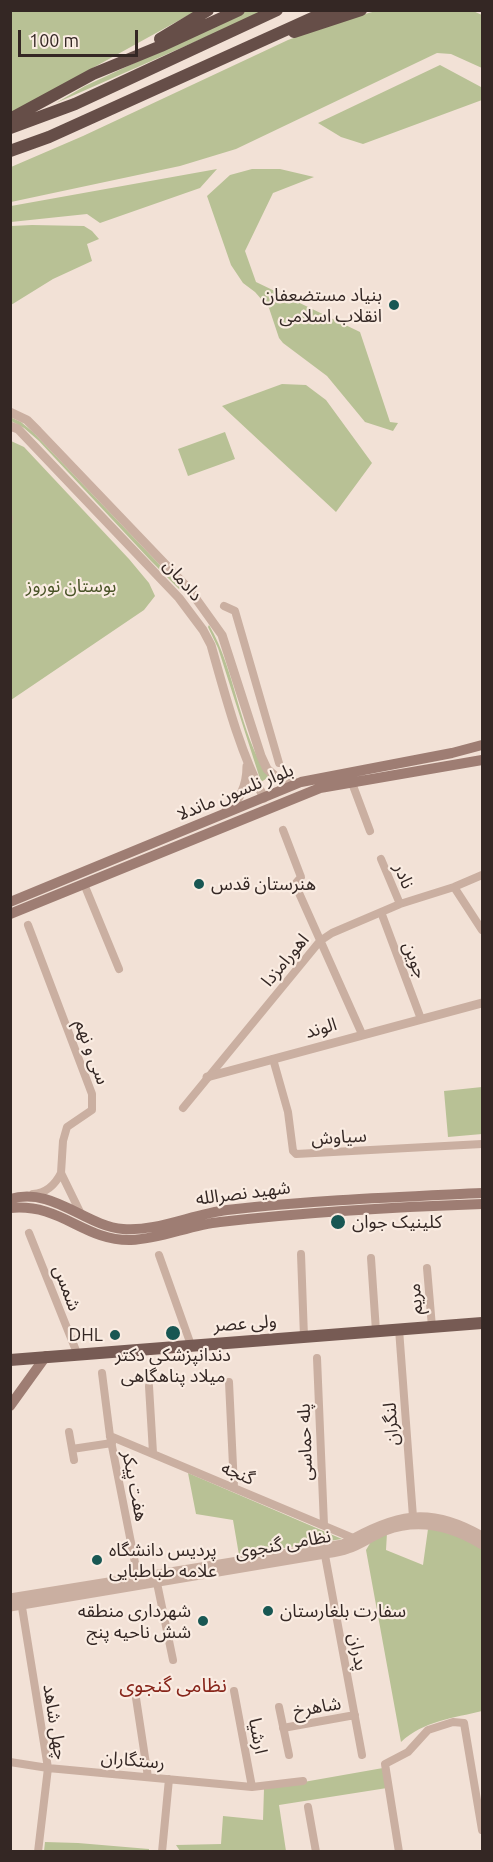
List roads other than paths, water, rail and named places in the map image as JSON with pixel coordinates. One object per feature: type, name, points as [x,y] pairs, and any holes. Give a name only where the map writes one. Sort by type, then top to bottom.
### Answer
[{"type":"highway","points":[[133,56],[208,10]]},
{"type":"highway","points":[[10,119],[93,74],[239,10]]},
{"type":"highway","points":[[10,128],[75,104],[277,10]]},
{"type":"highway","points":[[13,151],[49,137],[330,10]]},
{"type":"highway","points":[[275,34],[309,29],[361,10]]},
{"type":"main road","name":"بلوار نلسون ماندلا","points":[[10,902],[297,783],[480,746]]},
{"type":"main road","points":[[480,746],[474,754],[481,760]]},
{"type":"main road","points":[[449,754],[456,758],[452,766]]},
{"type":"main road","name":"بلوار نلسون ماندلا","points":[[10,914],[320,788],[481,760]]},
{"type":"main road","points":[[264,798],[320,788]]},
{"type":"main road","name":"شهید نصرالله","points":[[13,1200],[53,1202],[111,1227],[134,1229],[154,1227],[190,1216],[226,1210],[289,1204],[483,1193]]},
{"type":"main road","name":"شهید نصرالله","points":[[13,1200],[44,1209],[102,1237],[134,1240],[212,1223],[298,1213],[483,1204]]},
{"type":"main road","name":"ولی عصر","points":[[10,1360],[76,1353],[483,1323]]},
{"type":"main road","points":[[10,1406],[46,1356]]},
{"type":"street","name":"دادمان","points":[[10,412],[27,420],[38,431],[201,604],[222,635],[264,763],[283,783],[297,783]]},
{"type":"street","name":"دادمان","points":[[10,426],[18,429],[179,598],[189,612],[211,645],[232,722],[247,764],[264,798]]},
{"type":"street","points":[[10,517],[10,522]]},
{"type":"street","points":[[189,612],[201,604]]},
{"type":"street","points":[[224,606],[235,611],[279,763]]},
{"type":"street","points":[[218,817],[240,797],[247,777],[247,764]]},
{"type":"street","points":[[352,783],[370,831]]},
{"type":"street","points":[[283,830],[301,877],[295,884],[362,1034]]},
{"type":"street","name":"نادر","points":[[381,859],[400,904]]},
{"type":"street","name":"اهورامزدا","points":[[207,1077],[320,941],[332,933],[400,904],[483,875]]},
{"type":"street","points":[[84,884],[119,969]]},
{"type":"street","points":[[454,887],[483,930]]},
{"type":"street","name":"جوین","points":[[381,912],[421,1019]]},
{"type":"street","name":"سی و نهم","points":[[28,925],[91,1088],[93,1099],[90,1113],[66,1130],[61,1173]]},
{"type":"street","name":"الوند","points":[[207,1077],[483,1003]]},
{"type":"street","name":"سیاوش","points":[[273,1059],[288,1112],[293,1151],[296,1154],[483,1144]]},
{"type":"street","points":[[183,1107],[207,1077]]},
{"type":"street","points":[[13,1200],[45,1191],[54,1186],[61,1173]]},
{"type":"street","points":[[61,1173],[80,1212]]},
{"type":"street","name":"شمس","points":[[29,1233],[76,1353]]},
{"type":"street","points":[[301,1254],[304,1337]]},
{"type":"street","points":[[159,1255],[191,1345]]},
{"type":"street","points":[[371,1258],[376,1331]]},
{"type":"street","name":"مریم","points":[[427,1268],[432,1327]]},
{"type":"street","name":"لنگران","points":[[399,1329],[413,1521]]},
{"type":"street","name":"پله حماسی","points":[[317,1358],[324,1525]]},
{"type":"street","name":"هفت پیکر","points":[[102,1373],[111,1439],[139,1582]]},
{"type":"street","points":[[229,1382],[234,1487]]},
{"type":"street","points":[[149,1386],[153,1454]]},
{"type":"street","points":[[69,1432],[74,1460]]},
{"type":"street","points":[[72,1449],[111,1439]]},
{"type":"street","name":"گنجه","points":[[111,1439],[234,1487],[357,1541]]},
{"type":"street","name":"نظامی گنجوی","points":[[10,1607],[17,1600],[324,1551],[357,1541],[380,1524],[440,1518],[452,1521],[483,1536]]},
{"type":"street","name":"نظامی گنجوی","points":[[413,1521],[459,1532],[483,1545]]},
{"type":"street","name":"پدران","points":[[324,1551],[362,1755]]},
{"type":"street","points":[[156,1579],[173,1660]]},
{"type":"street","name":"چهل شاهد","points":[[17,1600],[48,1768],[38,1851]]},
{"type":"street","name":"ارشیا","points":[[234,1691],[252,1787]]},
{"type":"street","points":[[136,1698],[148,1777]]},
{"type":"street","name":"شاهرخ","points":[[279,1707],[289,1755]]},
{"type":"street","name":"شاهرخ","points":[[283,1728],[355,1715]]},
{"type":"street","points":[[399,1851],[386,1764],[408,1752],[428,1730],[453,1722],[464,1723],[483,1830]]},
{"type":"street","name":"رستگاران","points":[[10,1762],[48,1768],[252,1787],[303,1781]]},
{"type":"street","points":[[162,1851],[169,1779]]},
{"type":"street","points":[[308,1807],[316,1851]]},
{"type":"place","name":"بنیاد مستضعفان انقلاب اسلامی","points":[[394,305]]},
{"type":"place","name":"هنرستان قدس","points":[[199,884]]},
{"type":"place","name":"کلینیک جوان","points":[[338,1222]]},
{"type":"place","name":"دندانپزشکی دکتر میلاد پناهگاهی","points":[[173,1333]]},
{"type":"place","name":"DHL","points":[[115,1335]]},
{"type":"place","name":"پردیس دانشگاه علامه طباطبایی","points":[[97,1560]]},
{"type":"place","name":"سفارت بلغارستان","points":[[268,1611]]},
{"type":"place","name":"شهرداری منطقه شش ناحیه پنج","points":[[203,1621]]},
{"type":"district","name":"نظامی گنجوی","points":[[173,1685]]},
{"type":"park label","name":"بوستان نوروز","points":[[71,586]]}]
